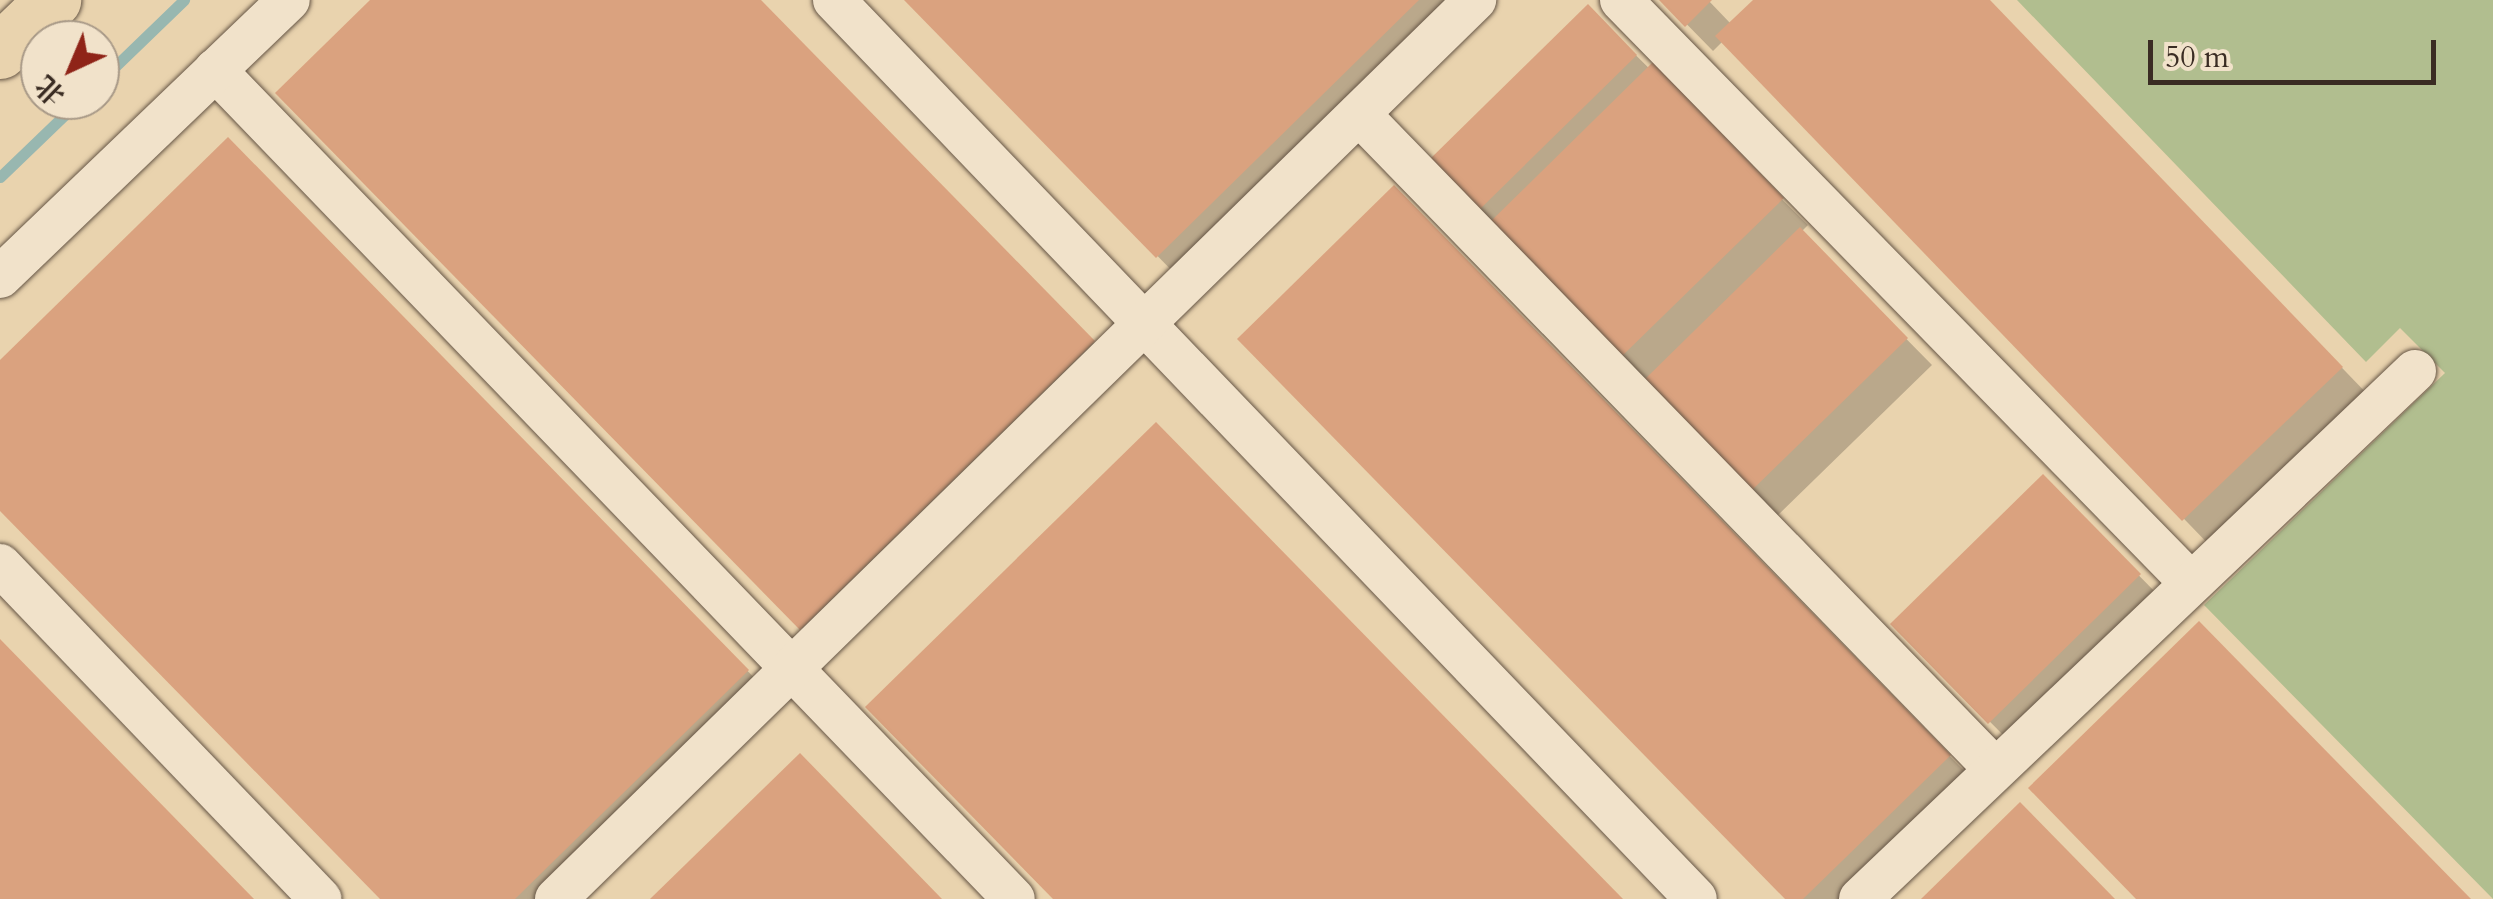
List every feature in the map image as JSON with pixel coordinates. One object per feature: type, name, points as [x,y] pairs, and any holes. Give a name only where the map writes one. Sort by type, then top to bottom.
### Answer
[{"type":"main road","points":[[0,51],[54,0]]},
{"type":"lane","points":[[0,277],[288,0]]},
{"type":"lane","points":[[834,0],[1696,899]]},
{"type":"lane","points":[[556,899],[1475,0]]},
{"type":"lane","points":[[1620,0],[2189,581]]},
{"type":"lane","points":[[215,70],[1014,899]]},
{"type":"lane","points":[[1359,114],[1995,768]]},
{"type":"lane","points":[[1860,899],[2189,581],[2415,370]]},
{"type":"lane","points":[[0,566],[320,899]]},
{"type":"green space","points":[[2017,0],[2493,0],[2493,899],[2204,605],[2445,373],[2400,328],[2366,362]]},
{"type":"building","points":[[370,0],[761,0],[1095,341],[800,630],[275,93]]},
{"type":"building","points":[[904,0],[1419,0],[1156,258]]},
{"type":"building","points":[[1659,0],[1712,0],[1685,27]]},
{"type":"building","points":[[1753,0],[1990,0],[2343,367],[2182,521],[1715,36]]},
{"type":"building","points":[[1588,4],[1637,55],[1478,211],[1429,160]]},
{"type":"building","points":[[1653,62],[1784,198],[1621,357],[1489,223]]},
{"type":"building","points":[[228,137],[749,670],[515,899],[380,899],[0,511],[0,360]]},
{"type":"building","points":[[1394,185],[1951,755],[1803,899],[1785,899],[1237,339]]},
{"type":"building","points":[[1800,227],[1908,338],[1749,493],[1641,383]]},
{"type":"building","points":[[1156,422],[1623,899],[1053,899],[865,707]]},
{"type":"building","points":[[2043,474],[2141,574],[1988,724],[1890,624]]},
{"type":"building","points":[[2199,621],[2471,899],[2136,899],[2028,788]]},
{"type":"building","points":[[0,639],[254,899],[0,899]]},
{"type":"building","points":[[800,753],[942,899],[650,899]]},
{"type":"building","points":[[2020,802],[2115,899],[1921,899]]},
{"type":"waterway","points":[[120,62],[184,0]]},
{"type":"waterway","points":[[0,177],[59,120]]}]
